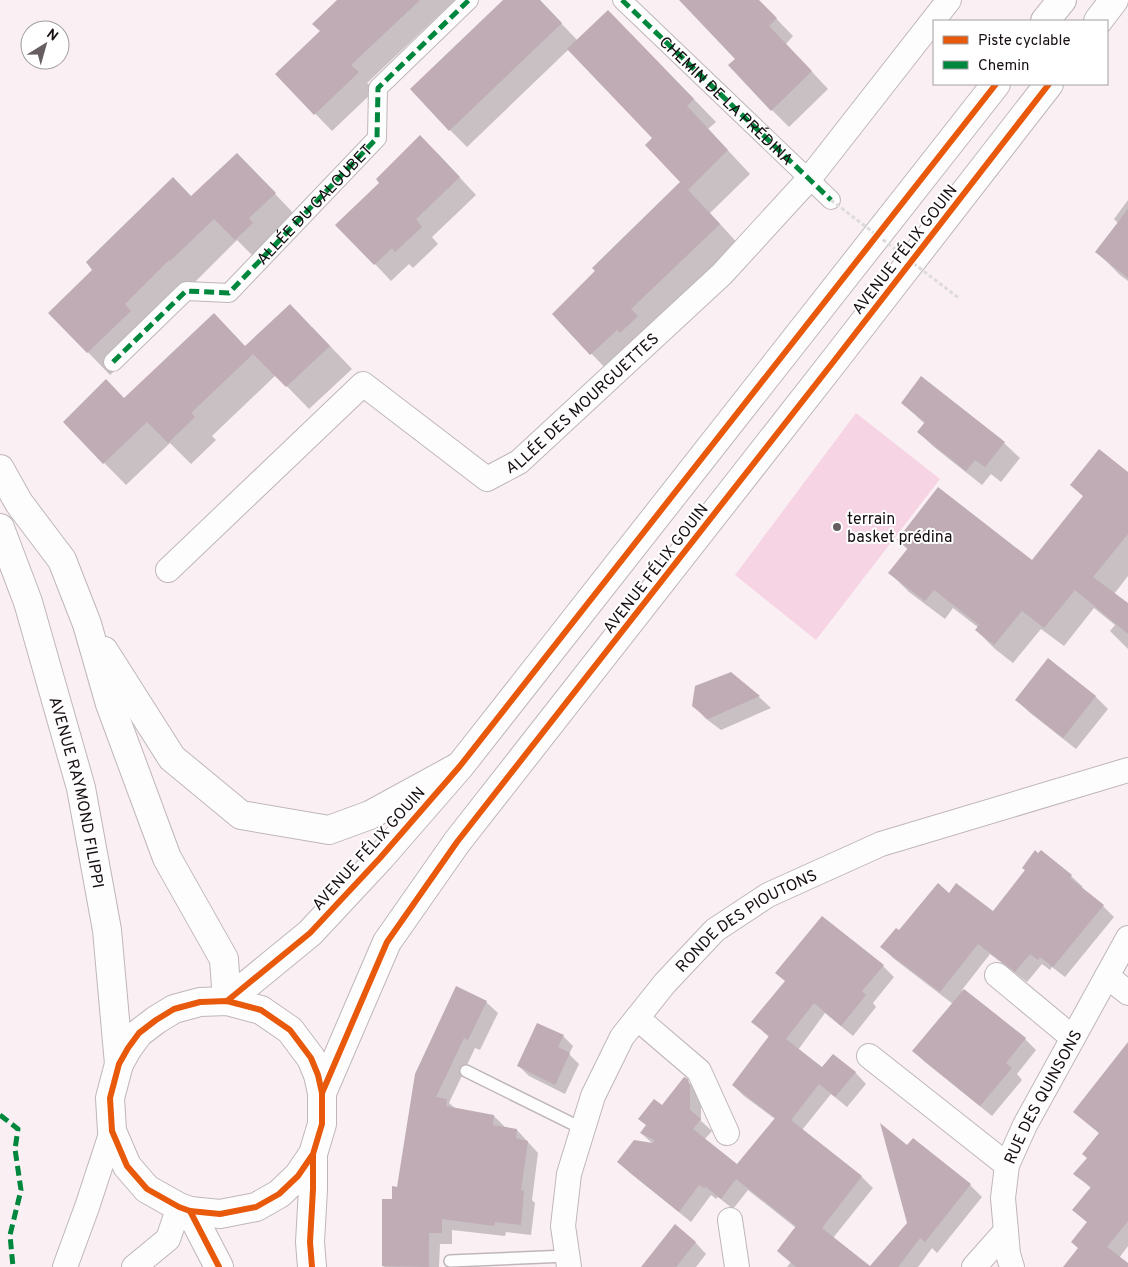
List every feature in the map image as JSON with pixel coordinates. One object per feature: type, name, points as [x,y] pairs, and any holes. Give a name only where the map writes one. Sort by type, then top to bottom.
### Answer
[{"type":"main road","points":[[1046,20],[1062,0]]},
{"type":"main road","points":[[1099,20],[1114,0]]},
{"type":"main road","name":"AVENUE FÉLIX GOUIN","points":[[227,1001],[310,932],[380,858],[460,766],[995,85]]},
{"type":"main road","name":"AVENUE FÉLIX GOUIN","points":[[322,1093],[387,942],[452,850],[1048,85]]},
{"type":"main road","points":[[0,469],[19,503],[62,560],[87,624],[110,704],[167,858],[224,959],[227,1001]]},
{"type":"main road","name":"AVENUE RAYMOND FILIPPI","points":[[0,528],[28,602],[81,788],[107,930],[119,1064]]},
{"type":"main road","points":[[87,624],[172,758],[241,815],[329,830],[370,815],[460,766]]},
{"type":"main road","name":"AVENUE FÉLIX GOUIN","points":[[184,1209],[148,1189],[127,1166],[112,1131],[110,1098],[119,1064],[139,1033],[174,1009],[200,1002],[227,1001],[261,1010],[290,1030],[311,1058],[318,1075],[322,1093],[322,1124],[313,1154],[310,1242],[312,1267]]},
{"type":"main road","points":[[184,1209],[220,1214],[256,1207],[279,1194],[298,1176],[313,1154]]},
{"type":"main road","points":[[184,1209],[219,1267]]},
{"type":"street","name":"ALLÉE DU GALOUBET","points":[[113,362],[186,291],[229,293],[377,138],[378,88],[469,0]]},
{"type":"street","name":"CHEMIN DE LA PRÉDINA","points":[[622,0],[831,200]]},
{"type":"street","name":"ALLÉE DES MOURGUETTES","points":[[933,20],[949,0]]},
{"type":"street","name":"ALLÉE DES MOURGUETTES","points":[[168,570],[363,384],[487,478],[519,462],[722,274],[809,179],[933,20]]},
{"type":"street","name":"RONDE DES PIOUTONS","points":[[568,1262],[563,1226],[569,1174],[593,1096],[622,1037],[666,983],[715,930],[768,895],[881,844],[1128,770]]},
{"type":"street","name":"RUE DES QUINSONS","points":[[1012,1267],[1008,1254],[1003,1198],[1008,1165],[1025,1125],[1128,938]]},
{"type":"street","points":[[997,975],[1072,1038]]},
{"type":"street","points":[[1107,976],[1128,993]]},
{"type":"street","points":[[637,1018],[698,1071],[727,1133]]},
{"type":"street","points":[[870,1056],[1008,1165]]},
{"type":"street","points":[[64,1267],[87,1207],[112,1131]]},
{"type":"street","points":[[134,1267],[168,1239],[184,1209]]},
{"type":"street","points":[[730,1220],[737,1267]]},
{"type":"street","points":[[974,1267],[1006,1231]]},
{"type":"lane","points":[[466,1071],[583,1129]]},
{"type":"lane","points":[[450,1261],[568,1262]]},
{"type":"path","points":[[831,200],[960,299]]},
{"type":"shaded area","name":"terrain basket prédina","points":[[856,413],[940,479],[816,640],[735,575]]},
{"type":"building","points":[[337,0],[420,0],[351,65],[359,72],[314,115],[275,74],[320,31],[312,24]]},
{"type":"building","points":[[503,0],[540,0],[562,23],[449,131],[410,89]]},
{"type":"building","points":[[679,0],[759,0],[777,18],[769,26],[812,71],[771,111],[728,65],[735,59]]},
{"type":"building","points":[[608,10],[694,99],[687,106],[728,150],[688,190],[720,224],[631,309],[638,316],[620,333],[617,330],[590,355],[552,314],[595,271],[592,268],[680,182],[645,145],[652,138],[567,49]]},
{"type":"building","points":[[420,135],[460,177],[416,219],[422,227],[395,252],[392,248],[374,265],[335,225],[379,183],[376,179]]},
{"type":"building","points":[[237,153],[276,193],[249,218],[253,223],[235,240],[214,219],[125,304],[131,311],[87,353],[48,313],[92,270],[86,262],[173,177],[191,196]]},
{"type":"building","points":[[1128,209],[1128,278],[1095,252]]},
{"type":"building","points":[[290,304],[330,346],[286,387],[253,354],[191,413],[195,417],[168,443],[147,422],[103,464],[63,422],[106,379],[124,398],[214,313],[245,346]]},
{"type":"building","points":[[921,376],[1005,442],[985,467],[975,460],[966,471],[917,432],[925,422],[901,403]]},
{"type":"building","points":[[1099,449],[1128,472],[1128,534],[1093,577],[1128,603],[1128,634],[1075,590],[1044,628],[1022,611],[994,645],[975,630],[979,625],[934,590],[925,601],[888,573],[908,548],[897,540],[938,487],[1032,560],[1083,496],[1070,485]]},
{"type":"building","points":[[1048,658],[1096,696],[1063,738],[1015,700]]},
{"type":"building","points":[[731,672],[760,696],[708,719],[692,706],[695,686]]},
{"type":"building","points":[[1035,850],[1038,853],[1041,850],[1072,875],[1070,878],[1104,905],[1053,967],[1040,957],[1038,960],[1030,954],[1015,972],[978,944],[940,992],[880,947],[896,928],[899,930],[938,883],[949,893],[956,883],[993,911],[1025,870],[1022,868]]},
{"type":"building","points":[[822,916],[884,965],[862,991],[866,995],[841,1026],[814,1003],[786,1039],[822,1067],[833,1054],[856,1072],[835,1097],[819,1084],[791,1120],[862,1176],[822,1228],[870,1266],[907,1223],[880,1123],[907,1145],[913,1138],[971,1184],[925,1242],[920,1238],[898,1267],[796,1267],[777,1251],[796,1226],[736,1179],[721,1199],[706,1187],[704,1188],[699,1185],[679,1212],[617,1162],[634,1140],[653,1143],[654,1140],[640,1133],[646,1125],[638,1119],[654,1099],[662,1105],[684,1077],[688,1079],[690,1086],[690,1110],[701,1119],[693,1129],[737,1164],[775,1118],[732,1085],[769,1036],[751,1022],[785,981],[775,973]]},
{"type":"building","points":[[456,986],[487,1001],[468,1040],[464,1038],[436,1097],[447,1099],[446,1106],[494,1115],[493,1125],[517,1129],[516,1138],[528,1141],[521,1190],[524,1191],[521,1225],[495,1222],[494,1226],[442,1219],[442,1233],[429,1233],[429,1267],[382,1266],[382,1199],[392,1199],[392,1186],[397,1187],[415,1074]]},
{"type":"building","points":[[964,989],[1026,1038],[1006,1063],[1012,1068],[980,1106],[912,1051]]},
{"type":"building","points":[[537,1023],[564,1035],[558,1047],[570,1053],[555,1085],[517,1066]]},
{"type":"building","points":[[1128,1042],[1128,1221],[1107,1247],[1128,1263],[1128,1267],[1063,1267],[1078,1248],[1071,1242],[1087,1222],[1072,1210],[1091,1187],[1073,1174],[1087,1158],[1082,1154],[1099,1133],[1073,1112]]},
{"type":"building","points":[[675,1224],[696,1242],[676,1267],[641,1267]]},
{"type":"marked path","points":[[113,362],[186,291],[229,293],[377,138],[378,88],[469,0]]},
{"type":"marked path","points":[[622,0],[831,200]]},
{"type":"marked path","points":[[0,1115],[18,1129],[15,1149],[21,1190],[10,1235],[13,1267]]},
{"type":"cycle path","points":[[227,1001],[310,933],[380,858],[460,766],[995,85]]},
{"type":"cycle path","points":[[322,1093],[387,942],[457,842],[1048,85]]},
{"type":"cycle path","points":[[312,1267],[310,1242],[313,1154],[322,1124],[322,1093],[318,1075],[311,1058],[290,1030],[261,1010],[227,1001],[200,1002],[174,1009],[139,1033],[119,1064],[110,1098],[112,1131],[127,1166],[147,1189],[179,1207],[190,1211],[220,1214],[256,1207],[279,1194],[298,1176],[313,1154]]},
{"type":"cycle path","points":[[190,1211],[219,1267]]},
{"type":"place","name":"terrain basket prédina","points":[[837,527]]}]
